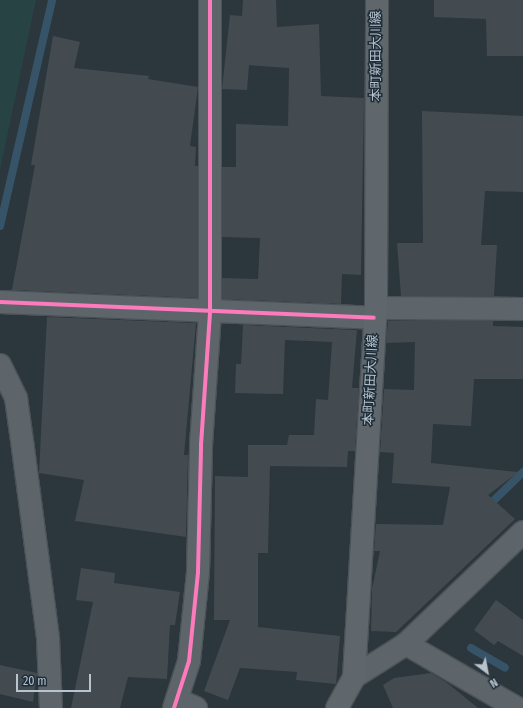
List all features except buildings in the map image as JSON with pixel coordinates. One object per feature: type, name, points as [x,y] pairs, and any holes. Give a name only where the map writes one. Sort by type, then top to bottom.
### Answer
[{"type":"main road","name":"本町新田大川線","points":[[337,708],[354,677],[375,313],[376,0]]},
{"type":"street","points":[[183,705],[198,572],[201,445],[210,312],[210,0]]},
{"type":"street","points":[[0,302],[210,312],[375,313],[523,309]]},
{"type":"street","points":[[0,365],[16,398],[48,639],[51,708]]},
{"type":"street","points":[[354,677],[406,644],[522,536]]},
{"type":"street","points":[[406,644],[517,708]]},
{"type":"green space","points":[[0,0],[36,0],[0,170]]},
{"type":"waterway","points":[[0,226],[52,0]]},
{"type":"waterway","points":[[486,508],[523,472]]},
{"type":"waterway","points":[[471,648],[505,668]]},
{"type":"cycle path","points":[[174,708],[189,661],[198,572],[201,445],[210,313],[210,0]]},
{"type":"cycle path","points":[[0,302],[374,318]]}]
